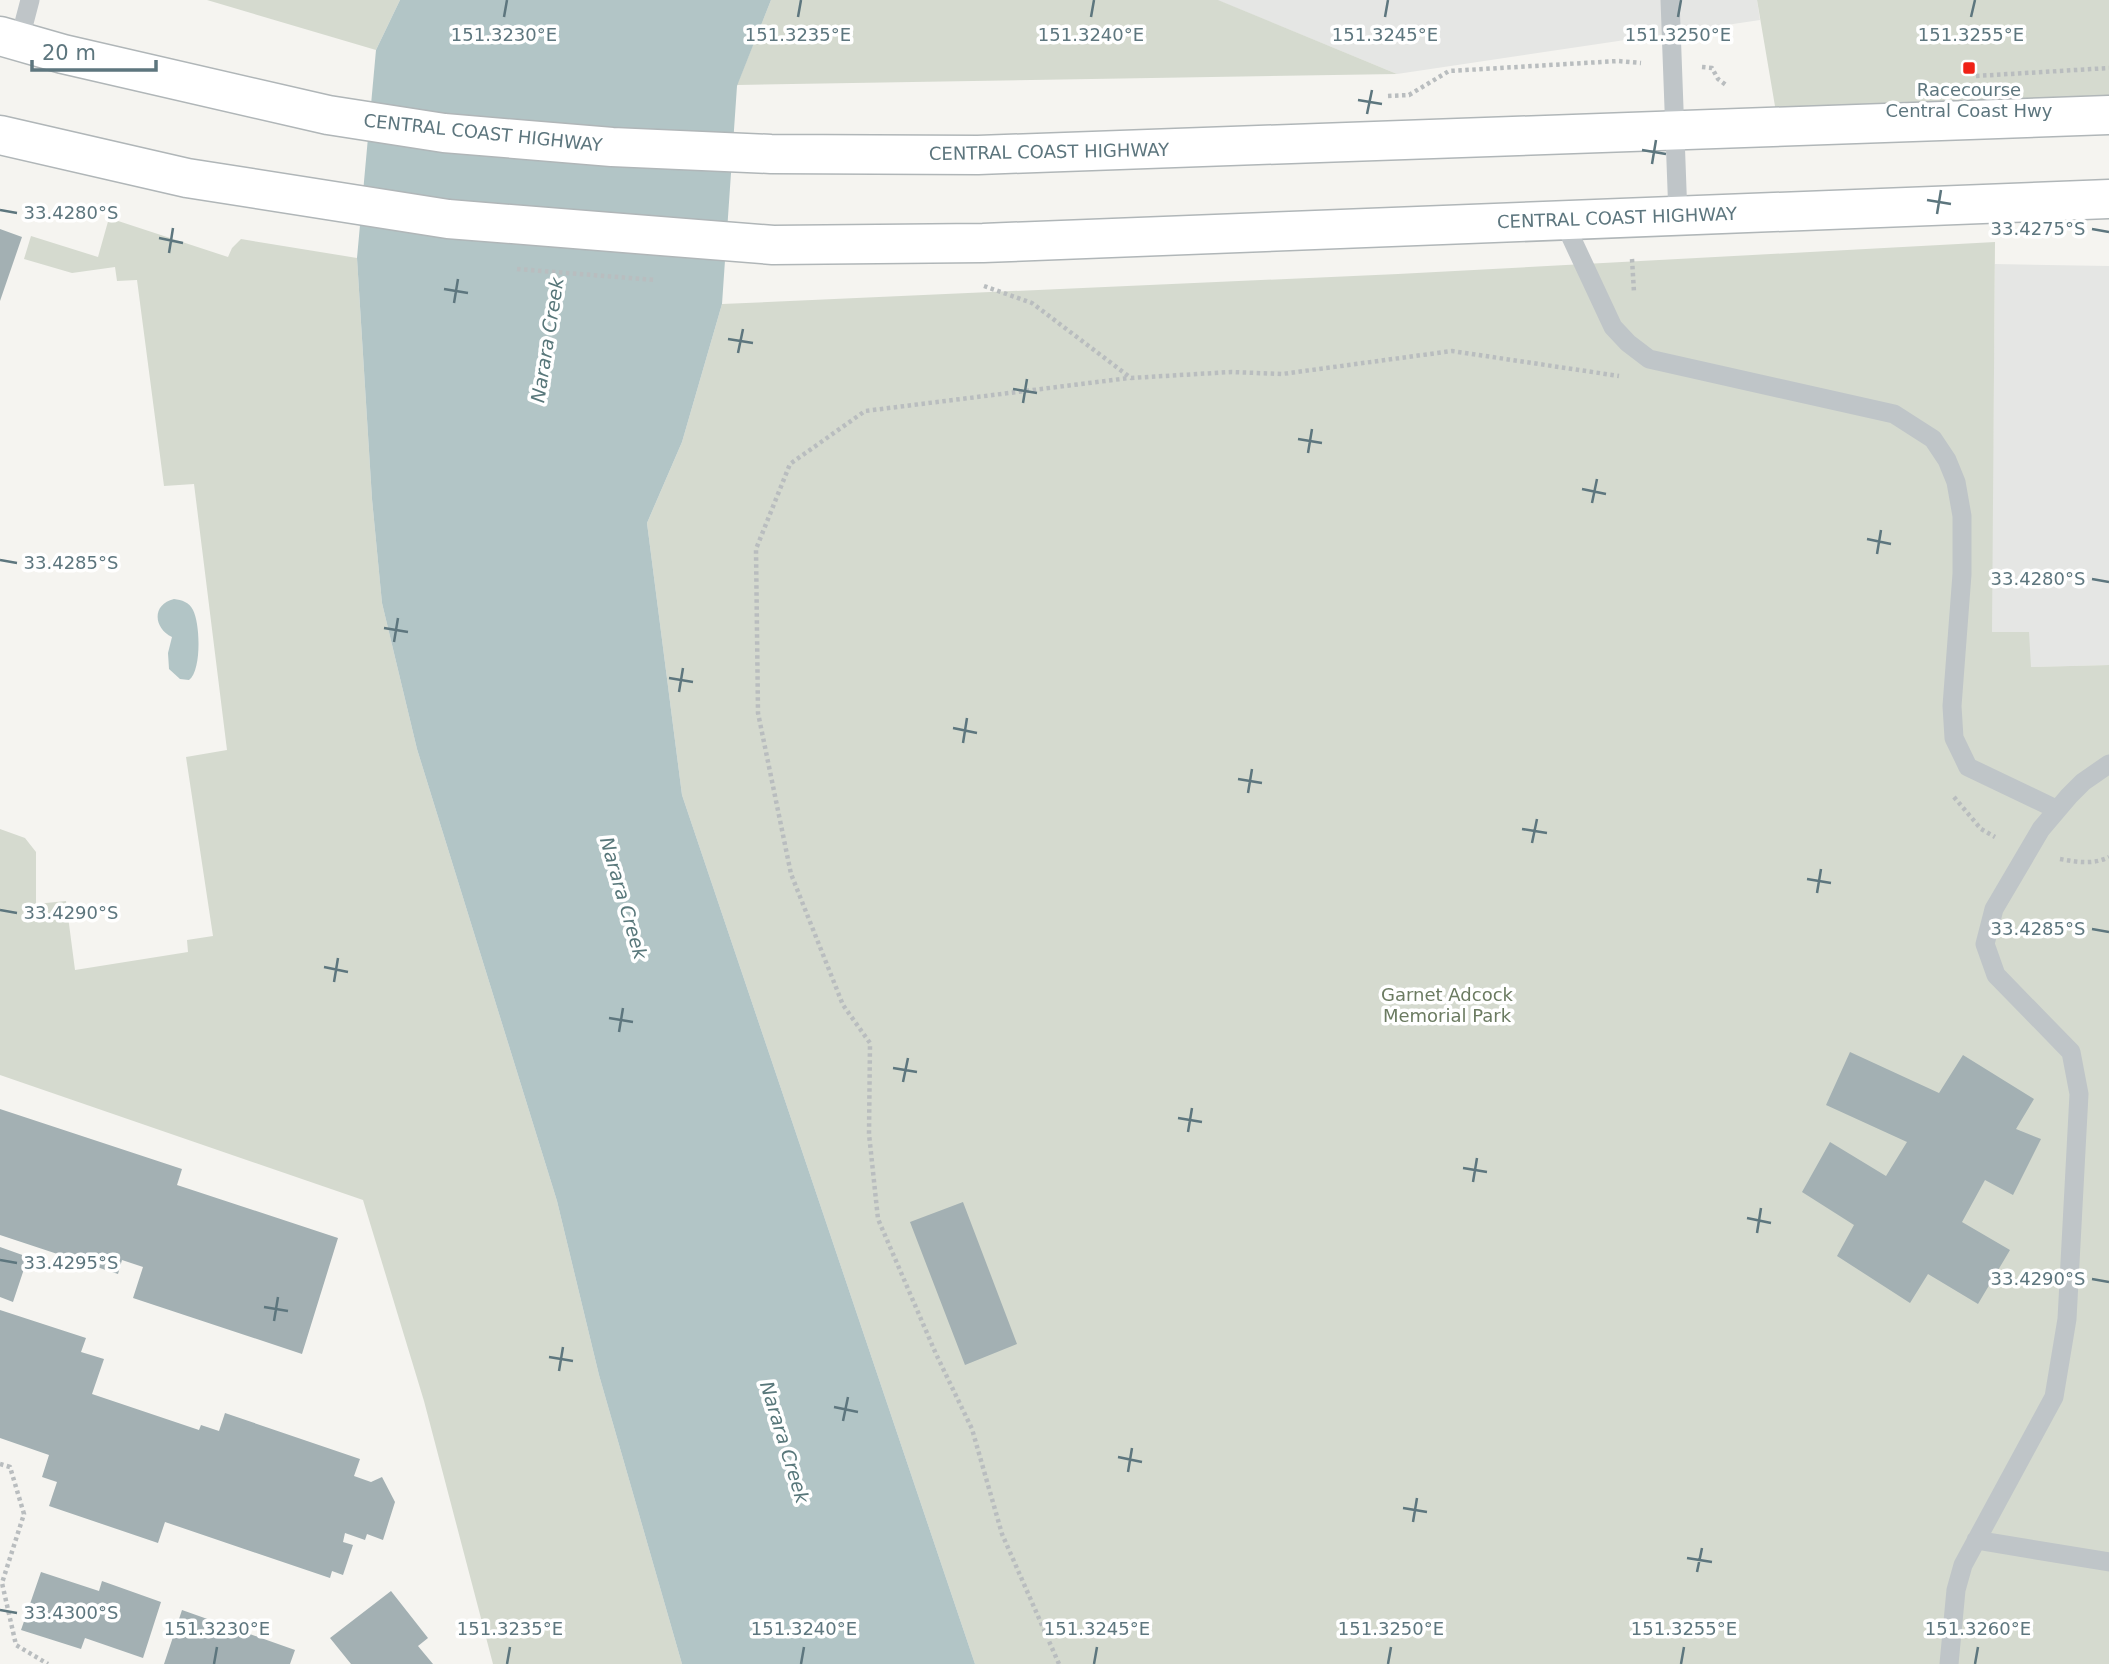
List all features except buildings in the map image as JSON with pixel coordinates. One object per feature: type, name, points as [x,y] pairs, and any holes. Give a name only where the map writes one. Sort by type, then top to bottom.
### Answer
[{"type":"highway","name":"CENTRAL COAST HIGHWAY","points":[[9,39],[328,115],[444,132],[612,147],[771,154],[978,155],[2109,115]]},
{"type":"highway","name":"CENTRAL COAST HIGHWAY","points":[[0,135],[187,178],[339,203],[474,222],[773,245],[983,243],[2109,199]]},
{"type":"lane","points":[[9,39],[30,0]]},
{"type":"lane","points":[[1670,0],[1678,216]]},
{"type":"lane","points":[[1563,220],[1613,327],[1649,359],[1894,414],[1933,439],[1947,460],[1956,482],[1962,516],[1962,574],[1952,706],[1954,738],[1968,767],[2056,809]]},
{"type":"lane","points":[[1949,1664],[1956,1590],[1963,1565],[2054,1397],[2067,1319],[2079,1094],[2071,1052],[1996,975],[1985,944],[1994,909],[2041,829],[2056,809],[2083,782],[2109,764]]},
{"type":"lane","points":[[1976,1540],[2109,1562]]},
{"type":"path","points":[[1382,97],[1409,96],[1449,71],[1618,61],[1712,68],[1725,85],[1737,86]]},
{"type":"path","points":[[1975,76],[2109,68]]},
{"type":"path","points":[[972,281],[1032,303],[1131,378]]},
{"type":"path","points":[[1059,1664],[1002,1534],[972,1429],[936,1354],[878,1219],[869,1134],[870,1043],[844,1005],[791,874],[758,713],[755,549],[790,464],[865,411],[1131,378],[1231,372],[1282,374],[1452,351],[1630,378]]},
{"type":"path","points":[[1952,794],[1981,829],[1995,837]]},
{"type":"path","points":[[2060,859],[2099,862],[2109,858]]},
{"type":"path","points":[[0,1464],[10,1466],[24,1514],[2,1583],[16,1645],[48,1664]]},
{"type":"shaded area","points":[[1217,0],[1757,0],[1760,20],[1397,74]]},
{"type":"shaded area","points":[[1995,264],[2109,266],[2109,665],[2031,667],[1991,633]]},
{"type":"green space","points":[[207,0],[400,0],[376,50]]},
{"type":"green space","points":[[771,0],[1218,0],[1397,74],[737,85]]},
{"type":"green space","points":[[1757,0],[2109,0],[2109,99],[1777,118]]},
{"type":"green space","points":[[109,218],[228,257],[241,239],[357,258],[372,499],[382,603],[417,749],[557,1201],[599,1375],[682,1664],[493,1664],[424,1401],[363,1200],[0,1075],[0,829],[25,838],[36,852],[36,904],[66,901],[75,970],[188,952],[187,940],[213,936],[186,757],[227,750],[194,484],[164,486],[137,280],[117,281],[115,267],[72,273],[24,259],[31,236],[98,257]]},
{"type":"green space","name":"Garnet Adcock Memorial Park","points":[[1995,242],[1992,632],[2029,632],[2031,667],[2109,665],[2109,1664],[975,1664],[682,795],[647,523],[682,442],[722,304],[1398,274]]},
{"type":"water","name":"Narara Creek","points":[[400,0],[771,0],[737,86],[722,304],[682,442],[647,523],[682,795],[975,1664],[682,1664],[599,1375],[557,1201],[417,749],[382,603],[372,499],[357,258],[376,50]]},
{"type":"water","points":[[174,599],[189,605],[197,625],[198,657],[189,680],[180,679],[169,669],[168,653],[172,637],[158,622],[162,606]]},
{"type":"place","name":"Racecourse Central Coast Hwy","points":[[1969,68]]}]
